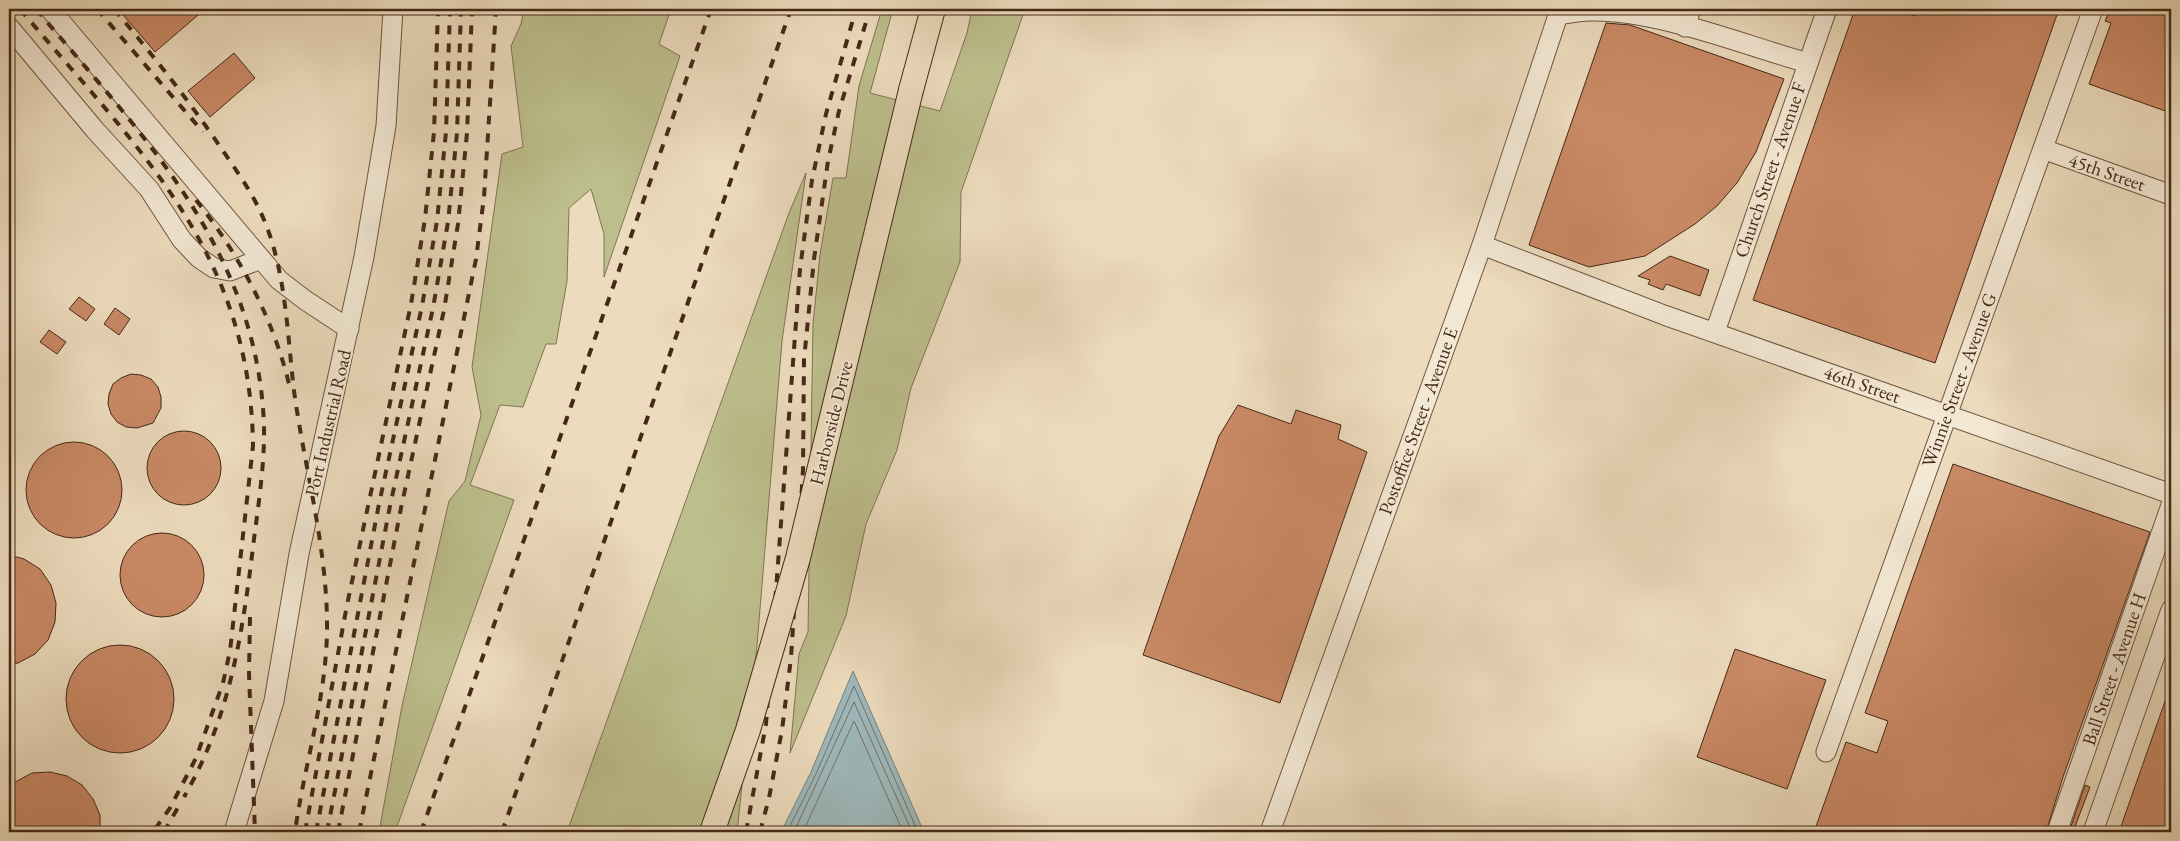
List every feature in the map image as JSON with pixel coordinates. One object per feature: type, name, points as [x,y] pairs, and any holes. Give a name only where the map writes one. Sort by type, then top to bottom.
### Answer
[{"type":"main road","name":"Harborside Drive","points":[[712,832],[748,730],[798,558],[911,90],[933,9]]},
{"type":"street","points":[[50,9],[261,259],[292,291],[349,329]]},
{"type":"street","name":"Port Industrial Road","points":[[234,832],[274,701],[298,554],[364,257],[386,126],[393,9]]},
{"type":"street","points":[[1685,27],[1691,9]]},
{"type":"street","name":"Church Street - Avenue F","points":[[1714,332],[1827,9]]},
{"type":"street","name":"Winnie Street - Avenue G","points":[[1826,752],[1945,414],[1972,350],[2093,9]]},
{"type":"street","points":[[1559,12],[1592,11],[1632,14],[1685,27],[1808,63]]},
{"type":"street","name":"Postoffice Street - Avenue E","points":[[1270,832],[1482,245],[1559,12]]},
{"type":"street","points":[[9,27],[95,130],[149,189],[182,240],[199,258],[214,268],[230,271],[261,259]]},
{"type":"street","name":"45th Street","points":[[2043,149],[2171,195]]},
{"type":"street","name":"46th Street","points":[[1482,245],[1554,274],[1714,332],[2171,494]]},
{"type":"street","name":"Ball Street - Avenue H","points":[[2057,832],[2171,505]]},
{"type":"street","points":[[2092,832],[2171,610]]},
{"type":"green space","points":[[524,9],[671,9],[659,44],[680,56],[604,277],[604,234],[591,189],[569,208],[567,281],[556,344],[546,344],[523,407],[500,405],[470,485],[514,500],[395,832],[379,832],[402,706],[449,501],[465,481],[481,415],[472,367],[502,154],[523,147],[511,46],[521,24]]},
{"type":"green space","points":[[882,9],[893,9],[870,93],[940,111],[967,33],[972,9],[1025,9],[961,192],[960,262],[911,388],[897,450],[866,524],[846,616],[790,753],[799,654],[808,632],[813,324],[820,255],[833,178],[846,178],[859,86]]},
{"type":"green space","points":[[806,173],[782,341],[757,646],[737,832],[567,832],[789,213]]},
{"type":"water","points":[[853,671],[924,832],[781,832],[811,772]]},
{"type":"building","points":[[118,9],[205,9],[155,52]]},
{"type":"building","points":[[1855,9],[1894,9],[1915,16],[1918,9],[2059,9],[1935,363],[1753,300]]},
{"type":"building","points":[[2110,9],[2171,9],[2171,113],[2089,84],[2111,23],[2105,21]]},
{"type":"building","points":[[1606,23],[1630,25],[1784,79],[1756,152],[1737,183],[1717,206],[1695,224],[1645,256],[1589,267],[1529,245]]},
{"type":"building","points":[[234,53],[255,78],[210,117],[188,91]]},
{"type":"building","points":[[1670,256],[1709,270],[1700,296],[1666,284],[1663,290],[1648,284],[1650,280],[1638,276]]},
{"type":"building","points":[[79,297],[95,309],[86,321],[69,309]]},
{"type":"building","points":[[115,308],[130,319],[119,335],[104,324]]},
{"type":"building","points":[[49,330],[66,342],[57,354],[40,342]]},
{"type":"building","points":[[131,374],[151,379],[158,387],[161,397],[161,408],[153,423],[137,428],[126,427],[117,422],[111,414],[108,404],[113,384]]},
{"type":"building","points":[[1238,405],[1291,424],[1296,410],[1341,425],[1338,439],[1367,452],[1280,703],[1143,655],[1219,436]]},
{"type":"building","points":[[177,431],[191,431],[205,437],[215,447],[221,461],[221,475],[215,489],[205,499],[191,505],[177,505],[163,499],[153,489],[147,475],[147,461],[153,447],[163,437]]},
{"type":"building","points":[[74,442],[92,446],[108,456],[118,472],[122,490],[118,508],[108,524],[92,534],[74,538],[56,534],[40,524],[30,508],[26,490],[30,472],[40,456],[56,446]]},
{"type":"building","points":[[1953,464],[2150,532],[2063,777],[2046,832],[1814,832],[1846,742],[1877,753],[1888,721],[1865,713]]},
{"type":"building","points":[[162,533],[178,536],[192,545],[201,559],[204,575],[201,591],[192,605],[178,614],[162,617],[146,614],[132,605],[123,591],[120,575],[123,559],[132,545],[146,536]]},
{"type":"building","points":[[9,555],[24,559],[40,569],[51,585],[56,603],[55,622],[48,640],[35,654],[18,663],[9,664]]},
{"type":"building","points":[[120,645],[141,649],[158,661],[170,678],[174,699],[170,720],[158,737],[141,749],[120,753],[99,749],[82,737],[70,720],[66,699],[70,678],[82,661],[99,649]]},
{"type":"building","points":[[1735,649],[1826,680],[1787,789],[1697,757]]},
{"type":"building","points":[[2169,690],[2171,690],[2171,832],[2119,832]]},
{"type":"building","points":[[50,772],[67,776],[82,785],[93,799],[100,815],[100,832],[9,832],[9,787],[32,773]]},
{"type":"building","points":[[2085,785],[2090,787],[2073,832],[2069,832]]},
{"type":"railway","points":[[20,9],[144,156],[179,206],[209,258],[232,315],[247,377],[253,446],[230,651],[223,683],[196,758],[170,808],[153,832]]},
{"type":"railway","points":[[36,9],[115,102],[153,150],[187,198],[217,249],[240,303],[257,362],[264,425],[263,460],[242,625],[230,684],[221,712],[199,769],[184,797]]},
{"type":"railway","points":[[97,9],[203,132]]},
{"type":"railway","points":[[114,9],[207,127],[242,178],[261,213],[276,255],[281,277],[294,391],[324,571],[327,631],[323,682],[295,832]]},
{"type":"railway","points":[[305,832],[347,605],[411,304],[425,219],[434,132],[438,9]]},
{"type":"railway","points":[[316,832],[379,504],[422,306],[437,221],[446,132],[450,9]]},
{"type":"railway","points":[[327,832],[390,506],[433,308],[448,222],[457,133],[461,9]]},
{"type":"railway","points":[[338,832],[401,508],[444,310],[458,224],[467,133],[472,9]]},
{"type":"railway","points":[[359,832],[476,259],[484,197],[496,9]]},
{"type":"railway","points":[[421,832],[711,9]]},
{"type":"railway","points":[[502,832],[791,9]]},
{"type":"railway","points":[[746,832],[766,724],[800,269],[812,180],[826,114],[856,9]]},
{"type":"railway","points":[[760,832],[769,798],[782,730],[791,658],[803,470],[804,360],[814,259],[828,161],[839,111],[870,9]]},
{"type":"railway","points":[[196,200],[226,242],[253,288],[274,335],[289,384]]},
{"type":"railway","points":[[250,617],[249,674],[255,832]]},
{"type":"railway","points":[[164,832],[180,804]]}]
